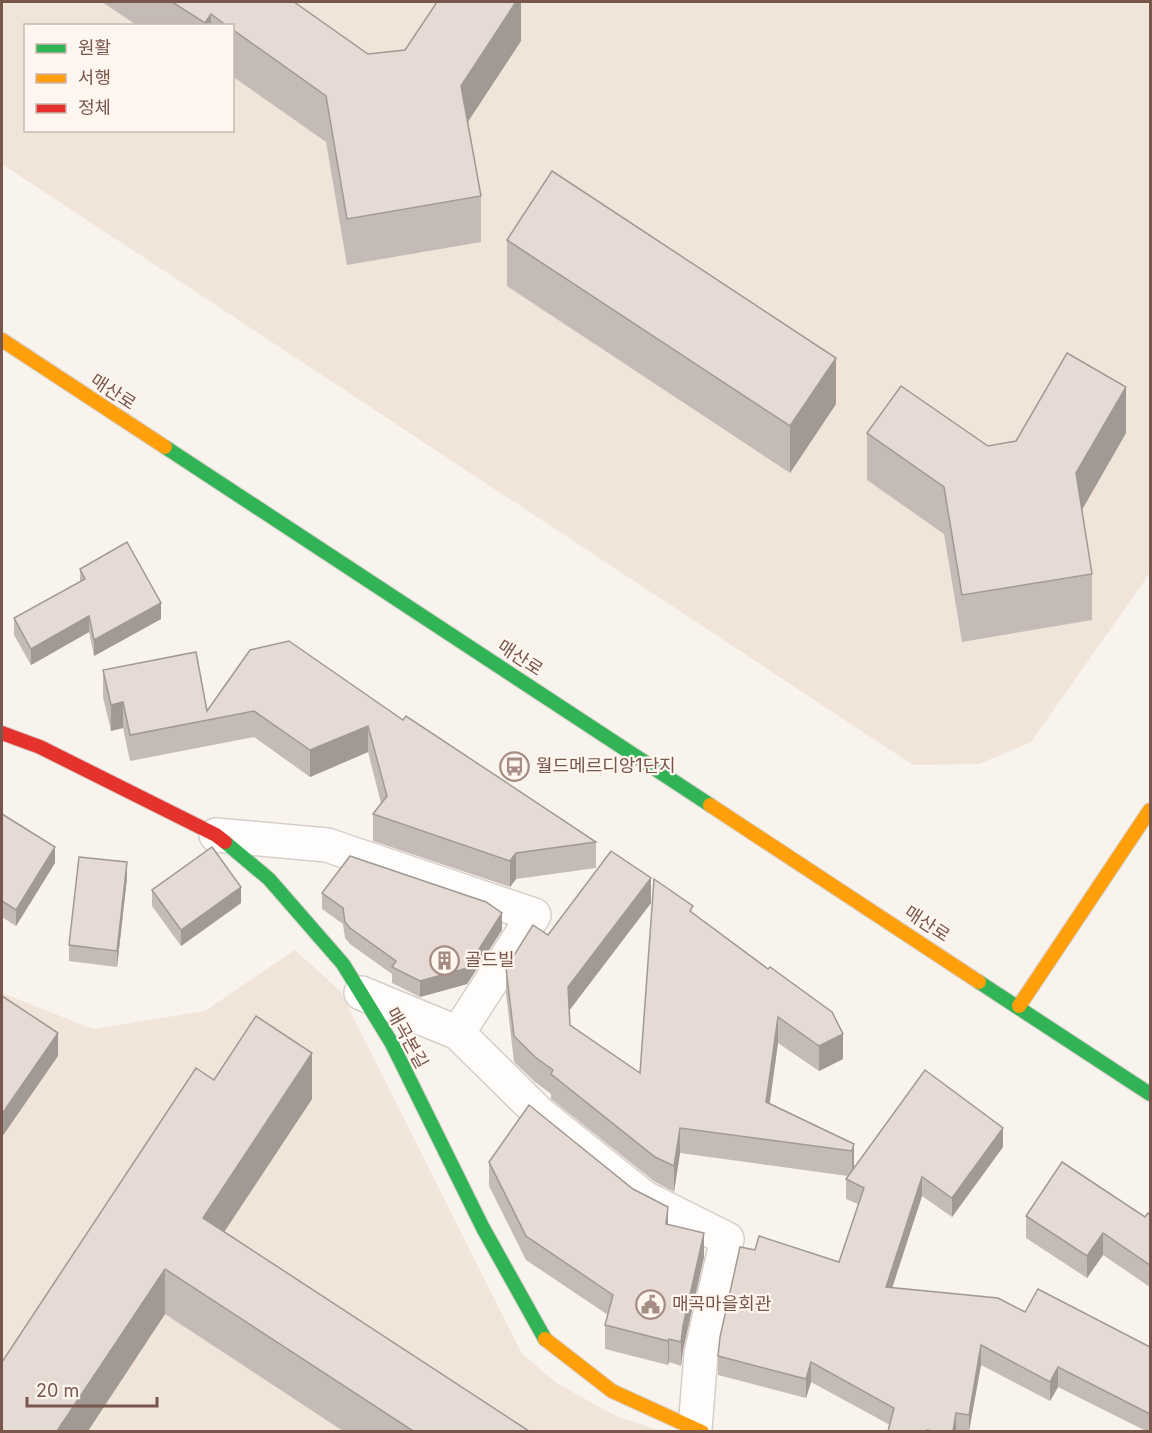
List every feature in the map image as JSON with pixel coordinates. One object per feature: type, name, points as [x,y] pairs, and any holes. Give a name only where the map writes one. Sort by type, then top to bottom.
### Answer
[{"type":"street","name":"매산로","points":[[2,340],[1150,1094]]},
{"type":"street","name":"매곡본길","points":[[2,734],[40,747],[216,835],[269,879],[343,964],[391,1042],[483,1228],[546,1340],[612,1391],[697,1431]]},
{"type":"street","points":[[1019,1006],[1150,810]]},
{"type":"street","points":[[216,835],[327,845],[534,915],[458,1033]]},
{"type":"street","points":[[361,993],[458,1033],[539,1113],[645,1198],[727,1239],[701,1354],[697,1431]]},
{"type":"shaded area","points":[[2,2],[1150,2],[1150,573],[1031,742],[979,764],[913,765],[2,164]]},
{"type":"shaded area","points":[[295,950],[340,991],[522,1354],[558,1384],[616,1416],[662,1431],[2,1431],[2,993],[93,1029],[205,1011]]},
{"type":"building","points":[[172,2],[294,2],[368,54],[405,50],[437,2],[516,2],[461,86],[481,196],[347,219],[326,96],[234,30],[234,24],[224,24],[211,14],[205,23]]},
{"type":"building","points":[[552,171],[836,358],[790,426],[507,240]]},
{"type":"building","points":[[1067,353],[1126,387],[1076,473],[1092,574],[962,595],[944,487],[867,433],[901,386],[988,446],[1016,441]]},
{"type":"building","points":[[127,542],[161,603],[94,640],[89,616],[31,649],[14,618],[85,579],[80,569]]},
{"type":"building","points":[[289,641],[403,720],[406,716],[596,842],[516,853],[510,861],[373,814],[387,796],[368,726],[310,750],[254,711],[130,735],[123,702],[111,705],[103,670],[196,652],[207,711],[250,650]]},
{"type":"building","points":[[2,814],[55,847],[16,910],[2,901]]},
{"type":"building","points":[[212,847],[241,887],[181,930],[152,890]]},
{"type":"building","points":[[611,851],[651,878],[568,987],[570,1025],[640,1073],[654,879],[693,906],[690,911],[768,969],[770,967],[832,1012],[843,1034],[819,1046],[778,1017],[766,1102],[854,1144],[852,1151],[680,1128],[674,1166],[655,1157],[551,1074],[553,1070],[535,1057],[514,1036],[506,968],[533,925],[548,935]]},
{"type":"building","points":[[350,856],[486,902],[502,913],[467,968],[420,981],[392,967],[396,961],[350,928],[345,922],[343,908],[322,893]]},
{"type":"building","points":[[79,857],[127,862],[117,951],[69,945]]},
{"type":"building","points":[[2,996],[58,1033],[2,1114]]},
{"type":"building","points":[[256,1016],[312,1053],[203,1218],[529,1431],[413,1431],[165,1269],[57,1431],[2,1431],[2,1362],[196,1068],[214,1080]]},
{"type":"building","points":[[925,1070],[1003,1128],[952,1198],[922,1177],[886,1287],[998,1298],[1025,1312],[1038,1289],[1150,1347],[1150,1414],[1058,1367],[1050,1382],[981,1345],[969,1415],[956,1413],[953,1431],[888,1431],[894,1408],[811,1362],[806,1379],[718,1356],[740,1247],[755,1250],[759,1236],[839,1262],[864,1188],[846,1179]]},
{"type":"building","points":[[529,1105],[633,1189],[668,1207],[666,1224],[704,1233],[681,1342],[669,1339],[668,1341],[605,1325],[613,1295],[526,1236],[489,1162]]},
{"type":"building","points":[[1062,1162],[1145,1217],[1148,1213],[1150,1215],[1150,1265],[1103,1233],[1087,1256],[1026,1216]]},
{"type":"traffic: fast","points":[[165,447],[710,805]]},
{"type":"traffic: fast","points":[[225,842],[269,879],[343,964],[391,1042],[483,1228],[545,1339]]},
{"type":"traffic: fast","points":[[979,982],[1150,1094]]},
{"type":"traffic: slow","points":[[2,340],[165,447]]},
{"type":"traffic: slow","points":[[710,805],[979,982]]},
{"type":"traffic: slow","points":[[1019,1006],[1150,810]]},
{"type":"traffic: slow","points":[[545,1339],[612,1391],[702,1432]]},
{"type":"traffic: jam","points":[[2,733],[40,747],[216,835],[225,842]]},
{"type":"place","name":"월드메르디앙1단지","points":[[515,766]]},
{"type":"place","name":"골드빌","points":[[444,960]]},
{"type":"place","name":"매곡마을회관","points":[[651,1304]]}]
